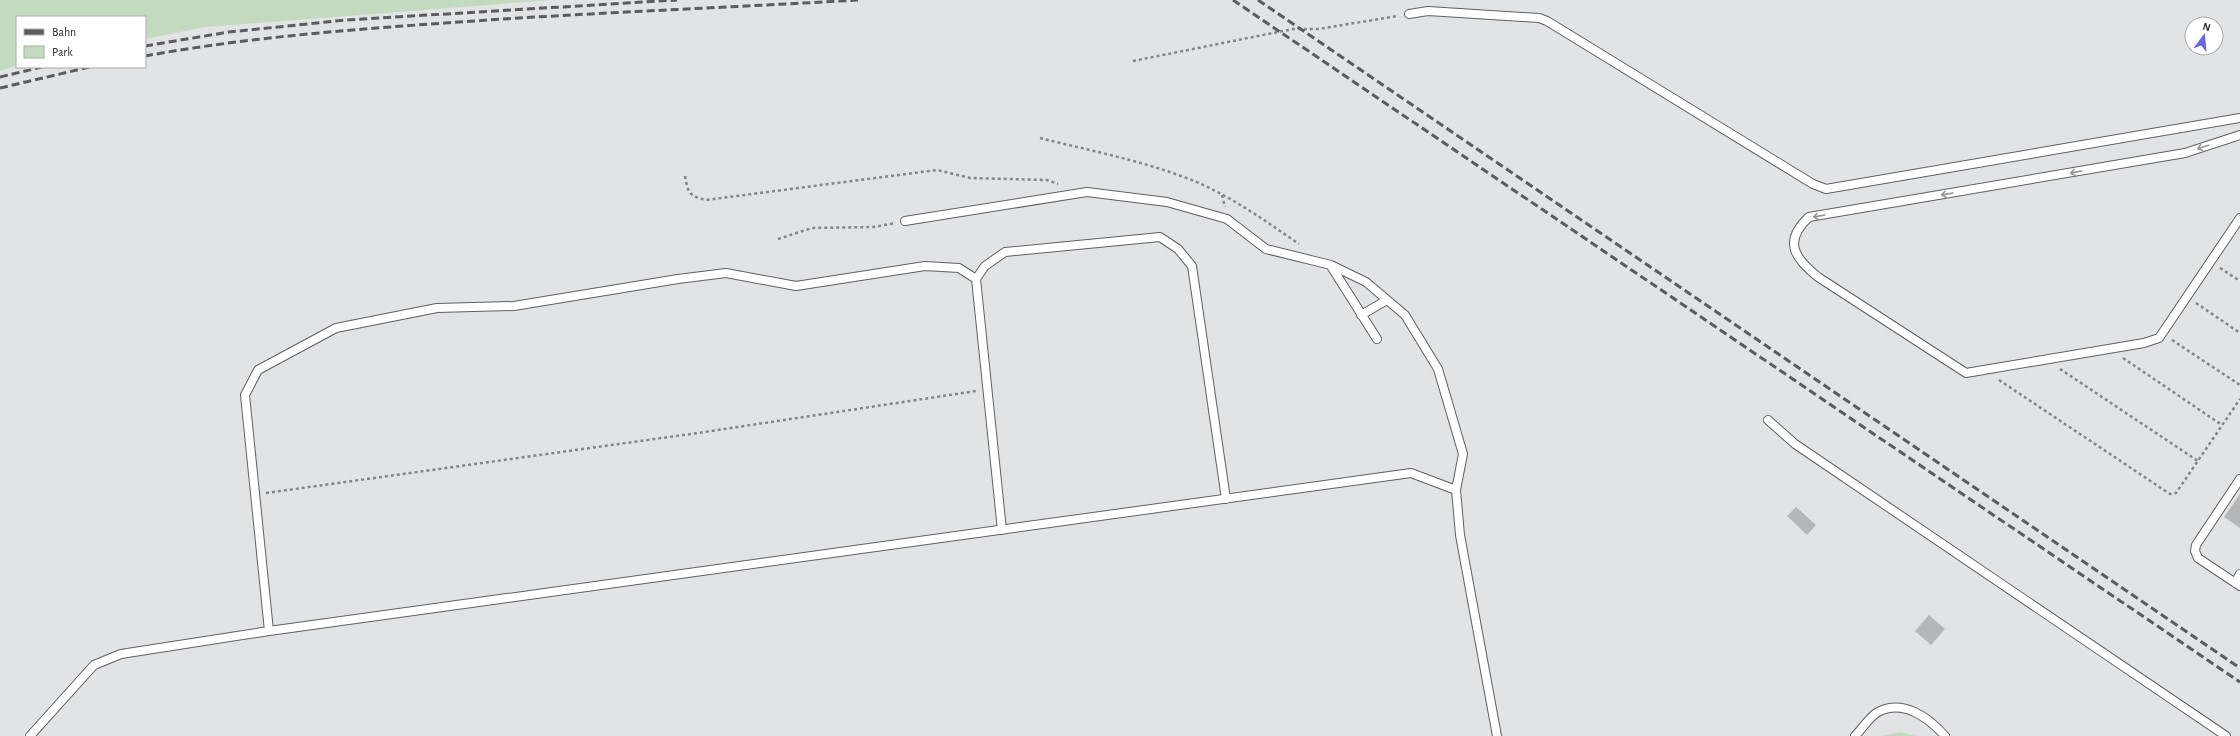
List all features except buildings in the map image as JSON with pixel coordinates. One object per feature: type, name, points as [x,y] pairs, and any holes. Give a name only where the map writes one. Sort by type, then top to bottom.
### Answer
[{"type":"lane","points":[[1409,14],[1428,11],[1539,18],[1547,21],[1813,184],[1826,189],[2240,118]]},
{"type":"lane","points":[[2239,136],[2186,153],[1809,218],[1799,227],[1794,238],[1793,249],[1802,264],[1818,277],[1966,373],[2109,349],[2152,341],[2159,338],[2240,218]]},
{"type":"lane","points":[[905,221],[1087,192],[1167,202],[1227,219],[1266,249],[1331,265],[1366,282],[1405,315],[1438,369],[1463,454],[1456,490],[1460,535],[1497,736]]},
{"type":"lane","points":[[1002,530],[976,279],[985,266],[1005,252],[1160,236],[1178,249],[1192,266],[1226,499]]},
{"type":"lane","points":[[1331,265],[1377,339]]},
{"type":"lane","points":[[269,631],[245,395],[258,370],[336,328],[437,308],[514,306],[678,279],[726,273],[796,286],[925,266],[959,268],[976,279]]},
{"type":"lane","points":[[1361,315],[1387,300]]},
{"type":"lane","points":[[1768,420],[1801,448],[2226,736]]},
{"type":"lane","points":[[30,736],[94,665],[121,654],[269,631],[1411,473],[1456,490]]},
{"type":"lane","points":[[2240,479],[2196,545],[2195,551],[2198,558],[2237,584],[2240,574]]},
{"type":"lane","points":[[1855,736],[1877,712],[1895,706],[1914,711],[1945,736]]},
{"type":"path","points":[[1133,61],[1293,29],[1318,29],[1409,14]]},
{"type":"path","points":[[1040,138],[1138,162],[1182,176],[1238,203],[1304,247]]},
{"type":"path","points":[[685,176],[688,190],[694,197],[706,200],[938,170],[970,178],[1047,180],[1060,184]]},
{"type":"path","points":[[778,239],[812,228],[874,227],[905,221]]},
{"type":"path","points":[[2211,262],[2240,281]]},
{"type":"path","points":[[2187,297],[2240,333]]},
{"type":"path","points":[[2162,333],[2240,385]]},
{"type":"path","points":[[2109,349],[2222,425]]},
{"type":"path","points":[[2046,359],[2198,461]]},
{"type":"path","points":[[1984,370],[2170,494],[2176,493],[2240,399]]},
{"type":"path","points":[[256,494],[698,433],[988,390]]},
{"type":"green space","points":[[0,0],[550,0],[205,27],[146,39],[146,16],[16,16],[16,65],[0,71]]},
{"type":"green space","points":[[1900,732],[1916,736],[1881,736]]},
{"type":"railway","points":[[146,46],[229,32],[346,20],[677,0]]},
{"type":"railway","points":[[146,56],[257,39],[445,23],[548,16],[858,0]]},
{"type":"railway","points":[[1233,0],[2240,682]]},
{"type":"railway","points":[[1258,0],[2240,668]]},
{"type":"railway","points":[[0,77],[38,68]]},
{"type":"railway","points":[[0,88],[86,68]]}]
